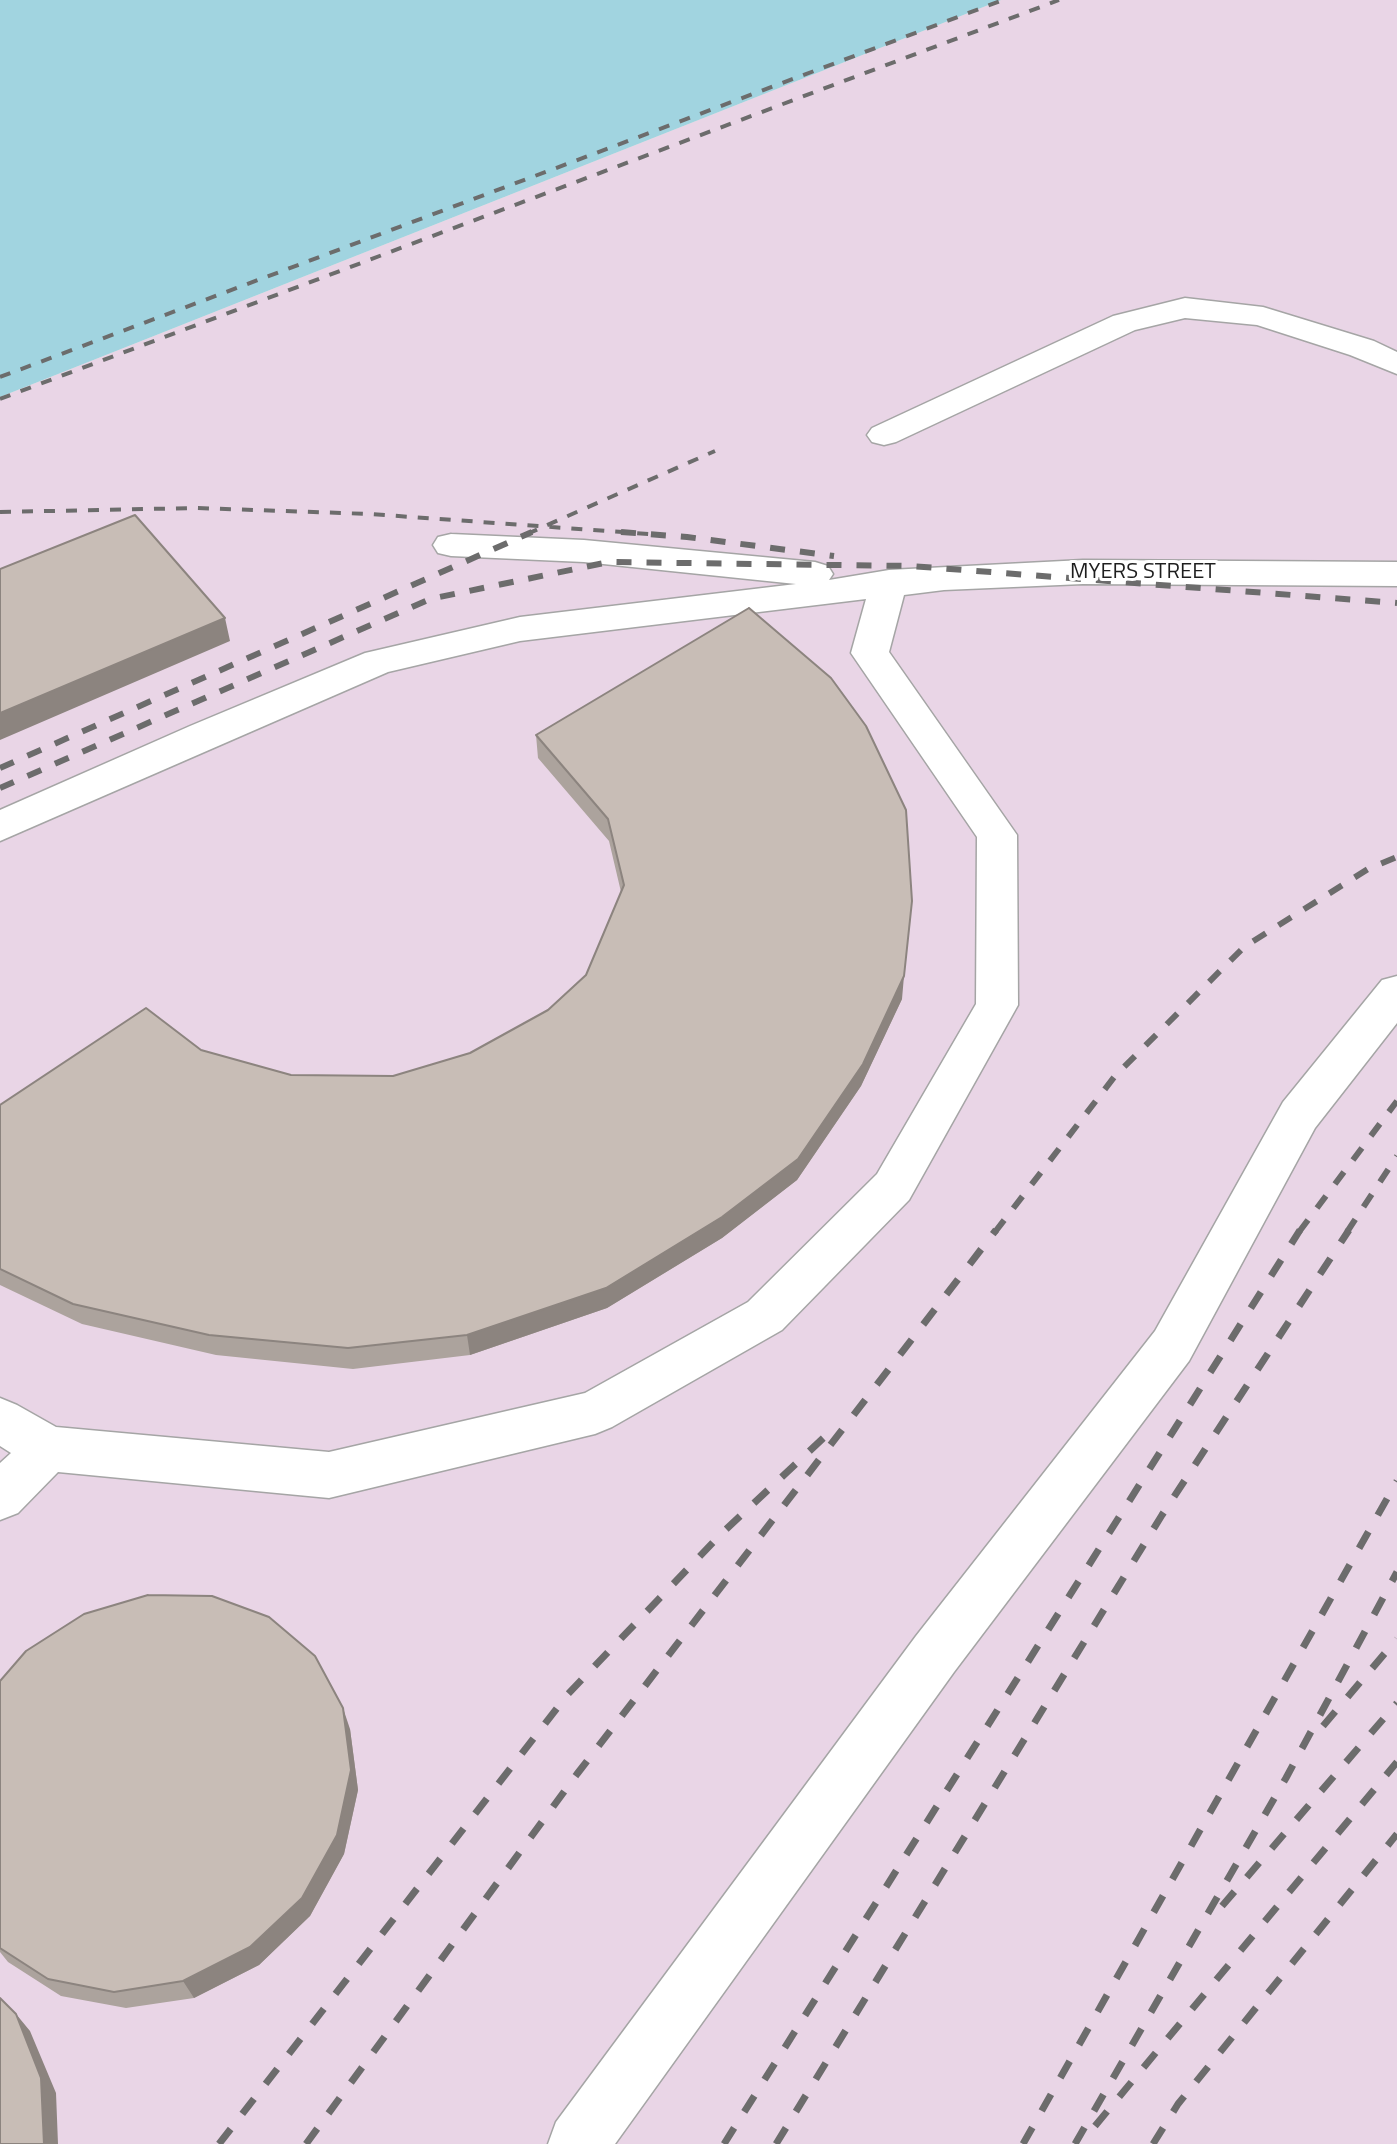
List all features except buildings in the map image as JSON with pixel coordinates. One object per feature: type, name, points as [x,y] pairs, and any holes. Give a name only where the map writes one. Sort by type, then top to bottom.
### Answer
[{"type":"street","points":[[884,435],[1124,323],[1185,308],[1263,317],[1362,348],[1397,364]]},
{"type":"street","points":[[451,545],[584,551],[889,582]]},
{"type":"street","name":"MYERS STREET","points":[[889,582],[1083,572],[1397,574]]},
{"type":"street","points":[[0,827],[204,735],[378,662],[520,629],[889,582]]},
{"type":"street","points":[[0,1420],[48,1449],[329,1475],[595,1412],[765,1316],[893,1187],[997,1005],[997,835],[870,653],[889,582]]},
{"type":"street","points":[[578,2144],[935,1654],[1172,1346],[1299,1115],[1397,992]]},
{"type":"street","points":[[0,1497],[48,1449]]},
{"type":"shaded area","points":[[1001,0],[1397,0],[1397,2144],[0,2144],[0,397]]},
{"type":"water","points":[[0,0],[1001,0],[0,397]]},
{"type":"railway","points":[[0,377],[1003,0]]},
{"type":"railway","points":[[0,399],[1059,0]]},
{"type":"railway","points":[[544,526],[715,451]]},
{"type":"railway","points":[[0,512],[196,508],[370,514],[544,526]]},
{"type":"railway","points":[[527,534],[544,526]]},
{"type":"railway","points":[[544,526],[649,534]]},
{"type":"railway","points":[[0,768],[532,532]]},
{"type":"railway","points":[[621,532],[687,537],[834,556]]},
{"type":"railway","points":[[0,788],[430,599],[609,562],[911,566],[1397,603]]},
{"type":"railway","points":[[995,1232],[1115,1076],[1244,947],[1368,869],[1397,857]]},
{"type":"railway","points":[[1299,1232],[1397,1101]]},
{"type":"railway","points":[[1347,1232],[1397,1156]]},
{"type":"railway","points":[[306,2144],[577,1774],[996,1230]]},
{"type":"railway","points":[[724,2144],[1300,1230]]},
{"type":"railway","points":[[776,2144],[1162,1515],[1349,1230]]},
{"type":"railway","points":[[219,2144],[568,1694],[721,1534],[833,1429]]},
{"type":"railway","points":[[1023,2144],[1397,1481]]},
{"type":"railway","points":[[1075,2144],[1286,1778],[1397,1572]]},
{"type":"railway","points":[[1323,1726],[1397,1639]]},
{"type":"railway","points":[[1222,1906],[1397,1703]]},
{"type":"railway","points":[[1095,2126],[1397,1762]]},
{"type":"railway","points":[[1153,2144],[1178,2104],[1397,1834]]}]
